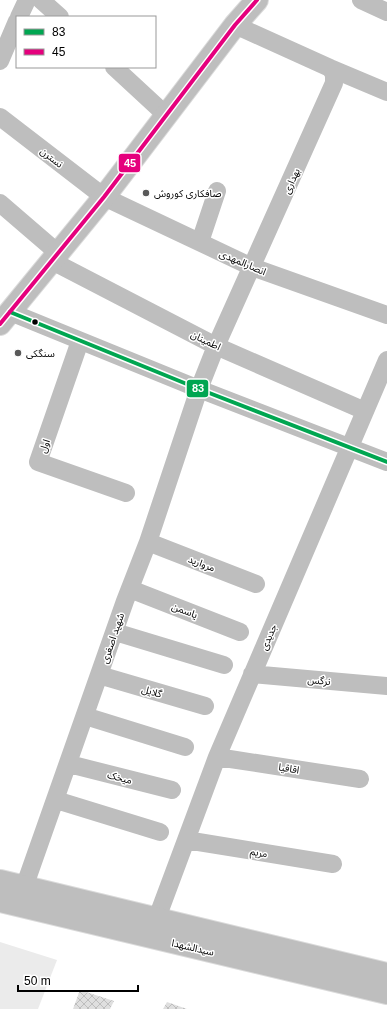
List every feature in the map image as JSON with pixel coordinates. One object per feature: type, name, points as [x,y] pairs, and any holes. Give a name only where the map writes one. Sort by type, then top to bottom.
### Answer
[{"type":"main road","points":[[5,318],[104,197],[235,25],[257,0]]},
{"type":"main road","name":"سیدالشهدا","points":[[0,881],[14,897],[387,993]]},
{"type":"main road","name":"سیدالشهدا","points":[[14,897],[157,918],[387,974]]},
{"type":"street","points":[[19,16],[27,0]]},
{"type":"street","points":[[41,0],[59,16]]},
{"type":"street","points":[[361,0],[387,12]]},
{"type":"street","points":[[0,61],[16,23]]},
{"type":"street","points":[[235,25],[387,92]]},
{"type":"street","points":[[115,68],[167,116]]},
{"type":"street","name":"بهداری","points":[[199,389],[216,346],[334,83],[334,74],[330,68]]},
{"type":"street","name":"نسترن","points":[[0,117],[104,197]]},
{"type":"street","points":[[200,242],[216,191]]},
{"type":"street","name":"انصارالمهدی","points":[[104,197],[252,267],[387,315]]},
{"type":"street","name":"اطمینان","points":[[0,203],[55,257],[216,346],[365,411]]},
{"type":"street","points":[[5,318],[80,341],[387,462]]},
{"type":"street","name":"اول","points":[[80,341],[38,462],[126,493]]},
{"type":"street","name":"جدیدی","points":[[157,918],[217,757],[387,360]]},
{"type":"street","name":"شهید اصغری","points":[[14,897],[56,800],[114,632],[148,542],[199,389]]},
{"type":"street","name":"مروارید","points":[[148,542],[256,584]]},
{"type":"street","name":"یاسمن","points":[[130,589],[240,632]]},
{"type":"street","points":[[114,632],[224,666]]},
{"type":"street","name":"نرگس","points":[[252,674],[387,686]]},
{"type":"street","name":"گلایل","points":[[99,675],[205,706]]},
{"type":"street","points":[[85,716],[185,747]]},
{"type":"street","name":"اقاقیا","points":[[217,757],[360,779]]},
{"type":"street","name":"میخک","points":[[69,764],[172,790]]},
{"type":"street","points":[[56,800],[160,832]]},
{"type":"street","name":"مریم","points":[[186,840],[332,864]]},
{"type":"shaded area","points":[[0,942],[57,960],[38,1009],[0,1009]]},
{"type":"building","points":[[80,990],[114,1001],[110,1009],[73,1009]]},
{"type":"building","points":[[167,1002],[187,1009],[163,1009]]},
{"type":"transit line","name":"45","points":[[0,324],[104,197],[235,25],[257,0]]},
{"type":"transit line","name":"83","points":[[10,312],[199,389],[387,462]]},
{"type":"place","name":"صافکاری کوروش","points":[[146,193]]},
{"type":"place","name":"سنگکی","points":[[18,353]]}]
